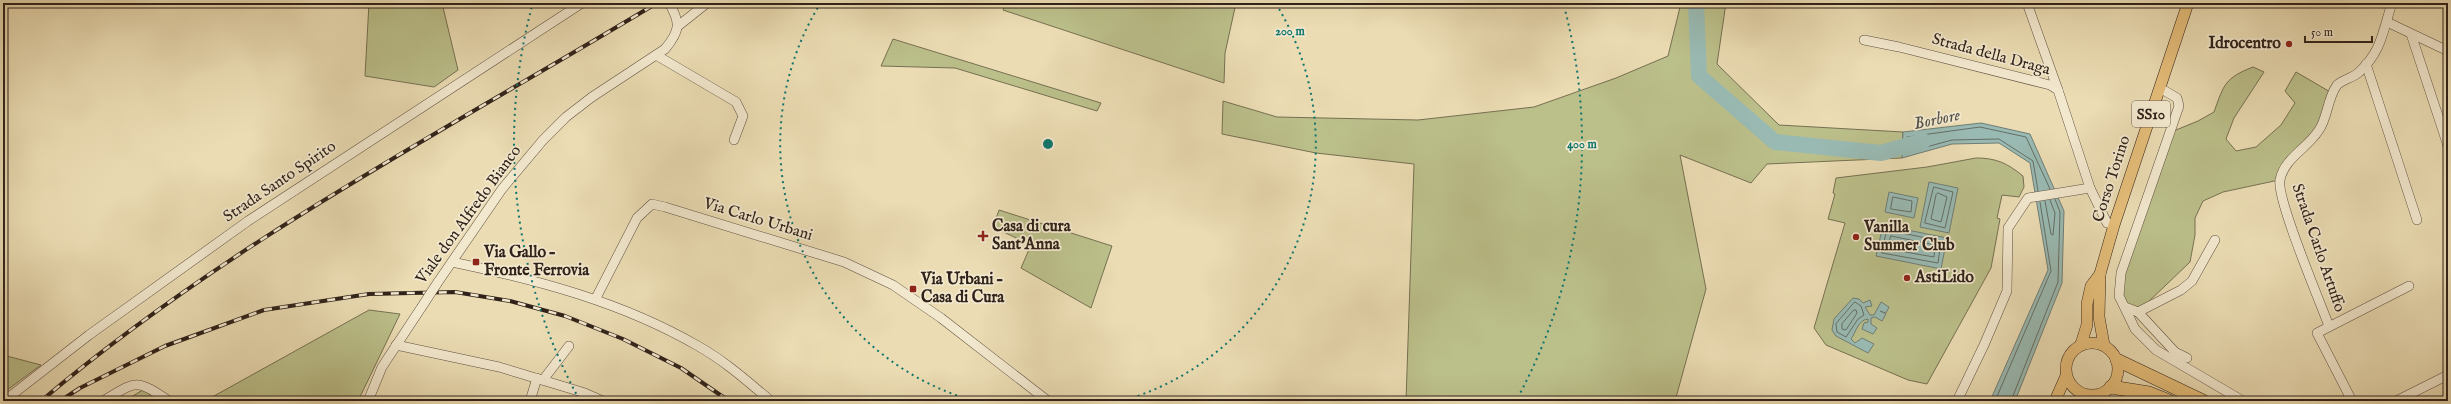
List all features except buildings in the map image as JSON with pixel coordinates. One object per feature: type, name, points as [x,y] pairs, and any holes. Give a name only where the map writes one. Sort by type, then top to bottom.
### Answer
[{"type":"highway","points":[[2117,360],[2203,401]]},
{"type":"highway","points":[[2111,387],[2149,393],[2169,401]]},
{"type":"main road","name":"Corso Torino","points":[[2104,345],[2099,317],[2100,274],[2114,225],[2188,3]]},
{"type":"main road","name":"Corso Torino","points":[[2082,344],[2087,325],[2090,290],[2100,274]]},
{"type":"main road","points":[[2055,401],[2066,376],[2066,361],[2075,348],[2082,344],[2096,342],[2110,349],[2117,360],[2118,375],[2111,387],[2098,394],[2081,398],[2066,376]]},
{"type":"street","name":"Strada Santo Spirito","points":[[4,401],[89,335],[248,221],[582,3]]},
{"type":"street","name":"Viale don Alfredo Bianco","points":[[368,401],[382,367],[420,308],[502,189],[562,121],[592,97],[665,49],[673,39],[678,26],[707,3]]},
{"type":"street","points":[[2027,3],[2058,90]]},
{"type":"street","name":"Strada Carlo Artuffo","points":[[2329,326],[2285,209],[2279,180],[2285,166],[2320,130],[2332,93],[2339,84],[2358,72],[2366,64],[2384,36],[2392,3]]},
{"type":"street","points":[[671,6],[678,26]]},
{"type":"street","points":[[2387,22],[2448,51]]},
{"type":"street","points":[[2412,34],[2448,146]]},
{"type":"street","name":"Strada della Draga","points":[[1864,40],[1900,47],[2043,83],[2058,90],[2090,188],[2107,223],[2114,225]]},
{"type":"street","points":[[656,55],[736,102],[743,116],[734,140]]},
{"type":"street","points":[[2366,64],[2417,220]]},
{"type":"street","points":[[2160,88],[2177,98],[2179,106],[2121,273],[2119,296],[2135,329],[2156,350],[2243,401]]},
{"type":"street","points":[[1957,401],[1984,345],[2007,291],[2008,228],[2028,198],[2090,188]]},
{"type":"street","name":"Via Carlo Urbani","points":[[596,298],[637,218],[652,204],[844,262],[893,285],[948,324],[1048,401]]},
{"type":"street","points":[[2138,312],[2181,290],[2192,281],[2215,240]]},
{"type":"street","points":[[452,262],[529,280],[596,298],[661,326],[700,347],[771,401]]},
{"type":"street","points":[[2352,401],[2317,333],[2409,286]]},
{"type":"street","points":[[2124,307],[2138,312],[2175,352],[2187,358]]},
{"type":"street","points":[[396,345],[470,360],[540,379],[585,393],[603,401]]},
{"type":"street","points":[[530,401],[540,379],[569,346]]},
{"type":"street","points":[[2396,401],[2444,377]]},
{"type":"street","points":[[104,401],[133,383],[145,385],[169,401]]},
{"type":"green space","points":[[369,3],[442,3],[458,70],[434,87],[365,76]]},
{"type":"green space","points":[[1006,3],[1236,3],[1225,53],[1224,83],[1003,10]]},
{"type":"green space","points":[[1681,3],[1726,3],[1717,64],[1779,125],[1903,132],[1902,158],[1767,164],[1751,183],[1680,155],[1706,289],[1675,401],[1406,401],[1414,164],[1316,153],[1222,134],[1223,101],[1277,117],[1418,120],[1534,107],[1616,78],[1668,56]]},
{"type":"green space","points":[[893,39],[1101,103],[1097,111],[955,68],[881,66]]},
{"type":"green space","points":[[2253,67],[2264,72],[2234,118],[2226,139],[2236,151],[2256,147],[2281,125],[2295,103],[2285,91],[2296,72],[2332,93],[2320,130],[2279,180],[2223,192],[2203,201],[2195,218],[2195,235],[2190,262],[2143,307],[2125,307],[2121,273],[2171,132],[2198,121],[2214,112],[2223,88],[2227,83],[2236,75]]},
{"type":"green space","name":"AstiLido","points":[[1976,158],[1995,160],[2012,168],[2023,176],[2024,187],[2019,197],[2002,195],[1997,218],[2000,219],[1991,268],[1927,384],[1908,380],[1826,345],[1814,328],[1845,223],[1828,219],[1835,194],[1833,193],[1836,178],[1927,167]]},
{"type":"green space","points":[[999,210],[1112,246],[1091,308],[1021,268],[1031,245],[993,227]]},
{"type":"green space","points":[[369,310],[400,314],[358,401],[205,401]]},
{"type":"green space","points":[[3,355],[41,365],[3,393]]},
{"type":"green space","points":[[143,390],[159,401],[124,401]]},
{"type":"water","points":[[1981,123],[2030,134],[2064,211],[2062,283],[2015,401],[1990,401],[2048,270],[2030,163],[1999,143],[1952,144],[1902,158],[1903,132]]},
{"type":"water","points":[[1929,182],[1958,188],[1949,233],[1920,227]]},
{"type":"water","points":[[1889,192],[1918,198],[1914,218],[1885,212]]},
{"type":"water","points":[[1883,225],[1947,238],[1941,269],[1876,256]]},
{"type":"water","points":[[1853,298],[1859,299],[1863,303],[1870,300],[1872,306],[1865,307],[1870,315],[1874,315],[1881,302],[1889,307],[1886,313],[1880,311],[1886,314],[1882,321],[1875,317],[1871,318],[1871,324],[1877,328],[1873,334],[1862,329],[1864,323],[1868,322],[1868,319],[1860,324],[1851,339],[1855,343],[1862,338],[1874,344],[1868,353],[1836,336],[1832,330],[1834,319]]},
{"type":"waterway","name":"Borbore","points":[[1696,3],[1699,76],[1775,142],[1881,153],[1923,141]]},
{"type":"railway","points":[[41,401],[113,343],[187,289],[263,238],[420,142],[657,3]]},
{"type":"railway","points":[[60,401],[80,388],[165,346],[264,310],[369,294],[455,292],[510,301],[565,316],[623,339],[681,368],[729,401]]},
{"type":"place","name":"Idrocentro","points":[[2289,44]]},
{"type":"place","name":"Casa di cura Sant'Anna","points":[[983,236]]},
{"type":"place","name":"Vanilla Summer Club","points":[[1856,237]]},
{"type":"place","name":"Via Gallo – Fronte Ferrovia","points":[[476,262]]},
{"type":"place","name":"AstiLido","points":[[1907,278]]},
{"type":"place","name":"Via Urbani – Casa di Cura","points":[[913,289]]}]
